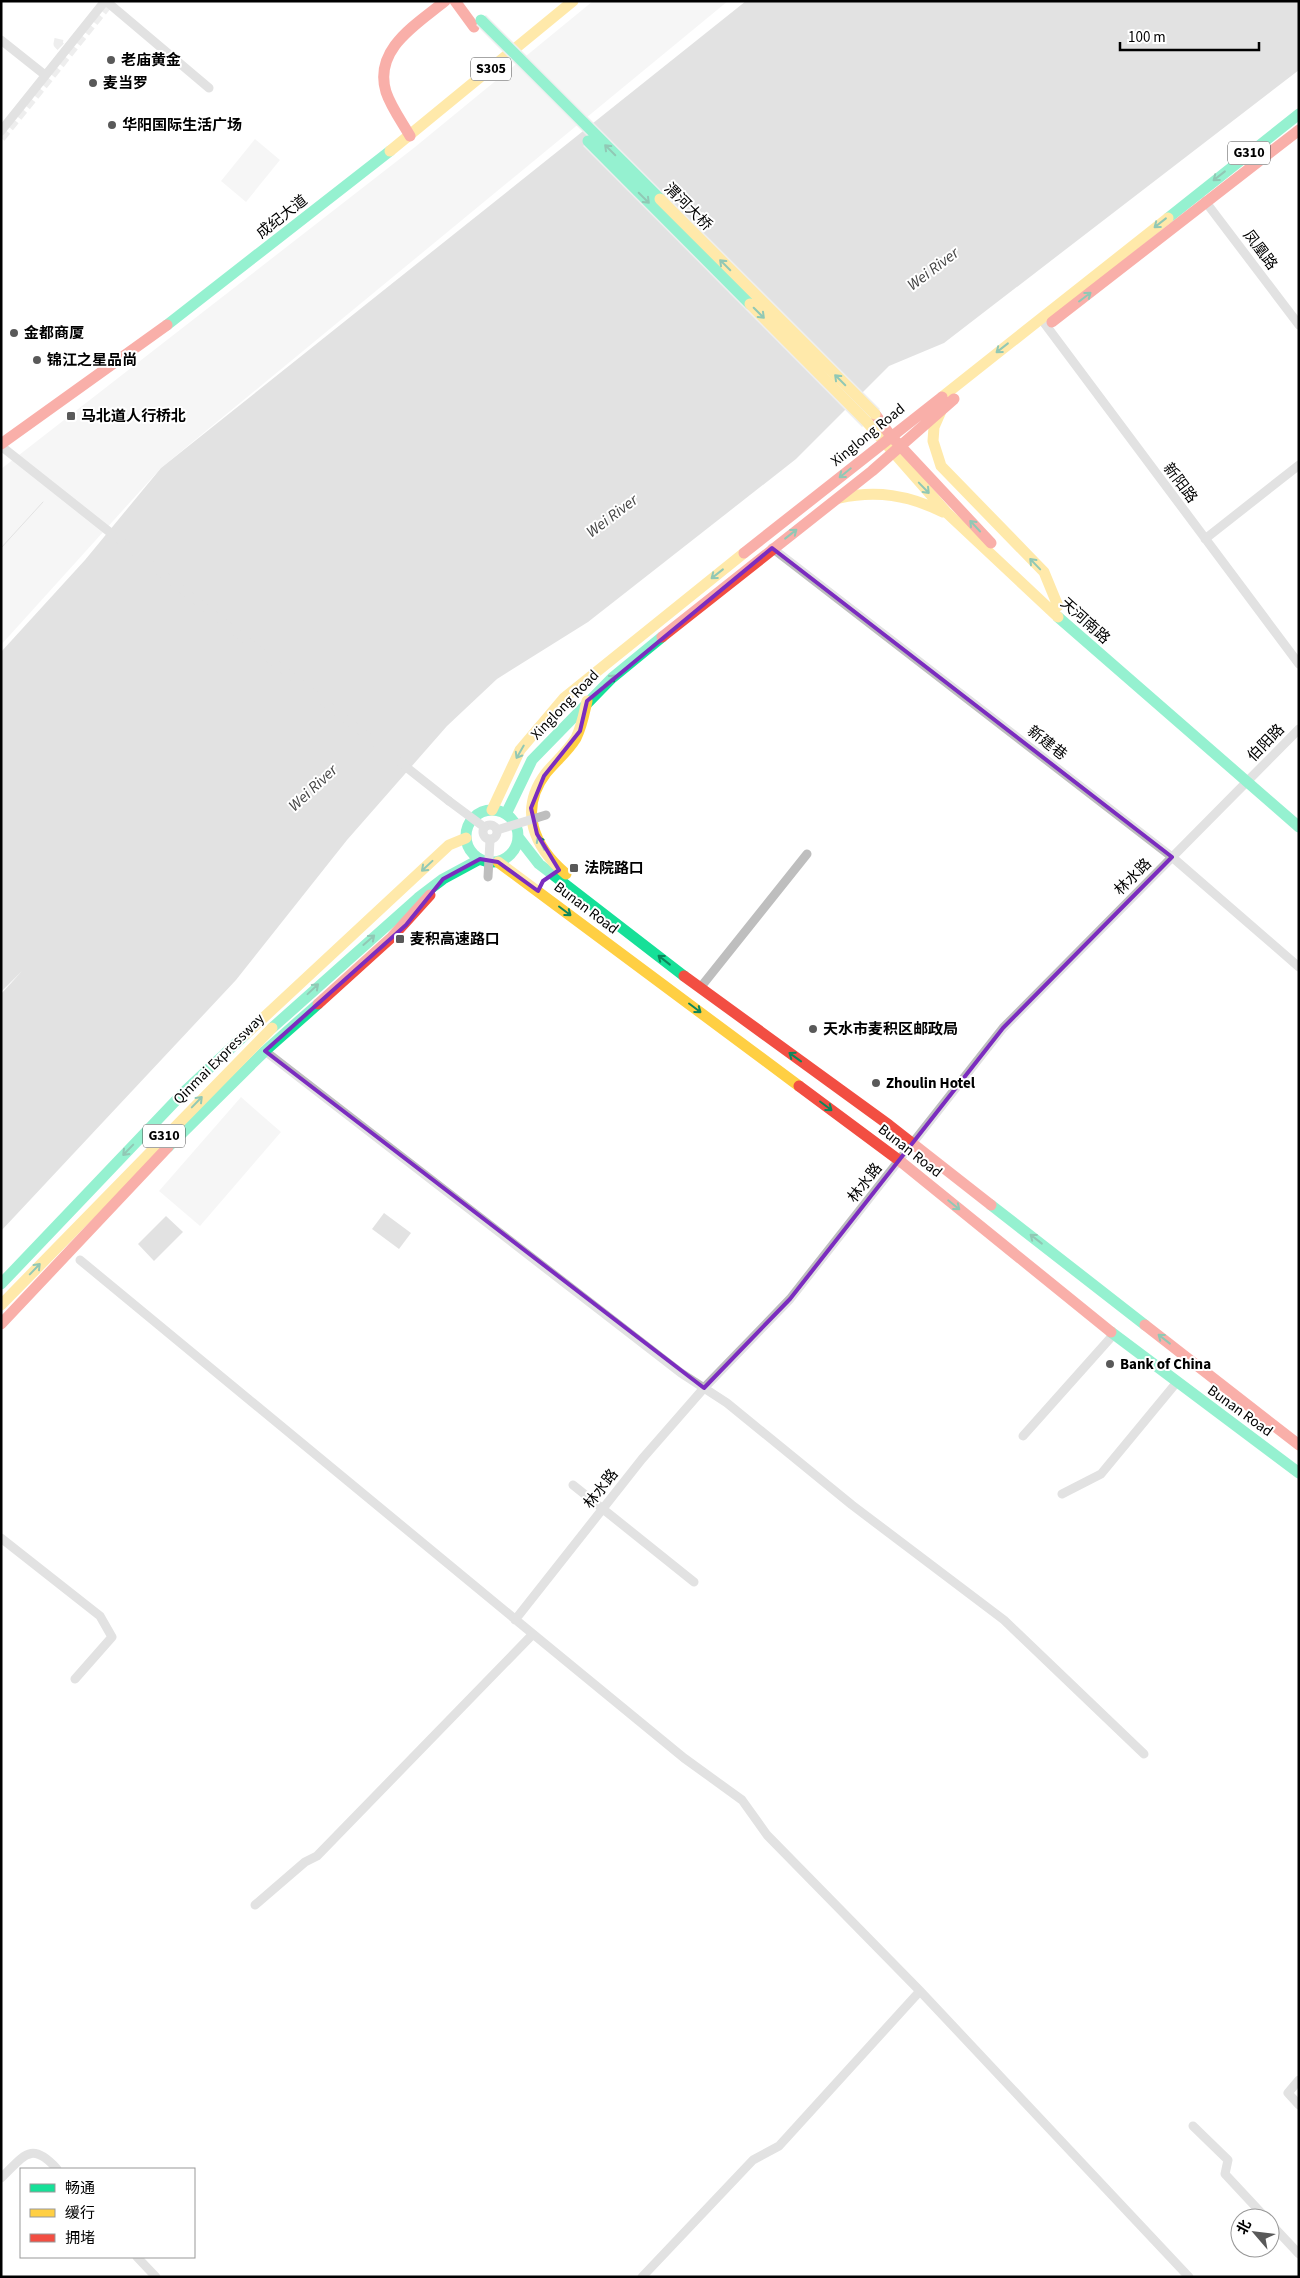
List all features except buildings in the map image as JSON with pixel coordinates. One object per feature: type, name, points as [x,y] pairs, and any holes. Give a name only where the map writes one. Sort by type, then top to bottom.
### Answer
[{"type":"main road","points":[[410,136],[386,91],[383,74],[386,58],[394,43],[445,1]]},
{"type":"main road","name":"渭河大桥","points":[[456,1],[871,418]]},
{"type":"main road","name":"成纪大道","points":[[1,445],[109,370],[181,316],[410,136],[572,1]]},
{"type":"main road","name":"Xinglong Road","points":[[506,814],[532,760],[587,701],[612,678],[772,548],[872,471],[943,408],[1198,193],[1299,114]]},
{"type":"main road","name":"Xinglong Road","points":[[492,810],[520,750],[564,698],[599,668],[887,439],[1207,204],[1299,130]]},
{"type":"main road","points":[[943,408],[936,420],[933,434],[934,448],[941,466],[1044,572],[1058,606]]},
{"type":"main road","name":"天河南路","points":[[871,418],[887,439],[900,446],[994,546],[1299,827]]},
{"type":"main road","name":"天河南路","points":[[887,439],[890,454],[1052,612],[1250,780],[1299,815]]},
{"type":"main road","points":[[836,499],[866,492],[899,495],[923,502],[954,518]]},
{"type":"main road","points":[[587,701],[580,731],[574,742],[544,776],[535,792],[531,808],[536,834],[548,855],[557,867],[590,894],[609,917]]},
{"type":"main road","points":[[506,814],[492,810],[483,811],[470,822],[466,838],[468,846],[480,859],[498,862],[512,853],[518,837]]},
{"type":"main road","name":"Bunan Road","points":[[506,814],[516,824],[518,837],[539,864],[700,988],[913,1143],[1299,1445]]},
{"type":"main road","name":"Qinmai Expressway","points":[[1,1284],[185,1091],[449,845],[466,838]]},
{"type":"main road","name":"Qinmai Expressway","points":[[1,1304],[256,1042],[332,972],[443,879],[480,859]]},
{"type":"main road","name":"Bunan Road","points":[[498,862],[900,1161],[1114,1334],[1299,1472]]},
{"type":"main road","points":[[541,893],[543,881],[553,874]]},
{"type":"main road","points":[[1,1324],[83,1235],[265,1051],[406,925],[443,879]]},
{"type":"street","points":[[1,131],[105,1],[209,88]]},
{"type":"street","points":[[1,40],[45,75]]},
{"type":"street","name":"凤凰路","points":[[1198,193],[1299,324]]},
{"type":"street","name":"新阳路","points":[[1044,322],[1299,664]]},
{"type":"street","points":[[1,445],[484,827]]},
{"type":"street","points":[[1205,538],[1299,465]]},
{"type":"street","name":"新建巷","points":[[772,548],[1172,858],[1299,967]]},
{"type":"street","name":"伯阳路","points":[[1250,780],[1299,729]]},
{"type":"street","name":"林水路","points":[[515,1620],[603,1509],[704,1388],[790,1299],[1003,1028],[1250,780]]},
{"type":"street","points":[[497,830],[546,815]]},
{"type":"street","points":[[484,827],[492,825],[497,830]]},
{"type":"street","points":[[484,827],[483,836],[490,840]]},
{"type":"street","points":[[490,840],[496,837],[497,830]]},
{"type":"street","points":[[488,876],[490,840]]},
{"type":"street","points":[[700,988],[807,854]]},
{"type":"street","points":[[265,1051],[681,1374],[727,1403],[852,1505],[1004,1620],[1144,1754]]},
{"type":"street","points":[[80,1260],[684,1758],[742,1800],[767,1835],[920,1991],[1189,2277]]},
{"type":"street","points":[[1023,1436],[1114,1334]]},
{"type":"street","points":[[1062,1494],[1101,1474],[1177,1382]]},
{"type":"street","points":[[573,1485],[694,1582]]},
{"type":"street","points":[[1,1538],[100,1616],[112,1637],[75,1679]]},
{"type":"street","points":[[255,1905],[304,1862],[317,1856],[532,1634]]},
{"type":"street","points":[[642,2277],[753,2160],[779,2146],[920,1991]]},
{"type":"street","points":[[1299,2080],[1288,2093],[1299,2105]]},
{"type":"street","points":[[1193,2126],[1228,2160],[1225,2174],[1257,2208]]},
{"type":"street","points":[[1,2178],[19,2159],[30,2153],[43,2155],[56,2168]]},
{"type":"street","points":[[1280,2234],[1299,2254]]},
{"type":"street","points":[[138,2258],[156,2277]]},
{"type":"highlighted area","points":[[772,548],[1172,857],[1003,1028],[790,1299],[704,1388],[265,1051],[406,925],[443,879],[480,859],[498,862],[538,891],[543,881],[559,870],[537,834],[531,808],[544,776],[580,731],[587,701]]},
{"type":"shaded area","points":[[593,1],[728,1],[161,468],[1,645],[1,469],[415,147]]},
{"type":"shaded area","points":[[255,139],[280,160],[246,202],[221,181]]},
{"type":"shaded area","points":[[241,1097],[281,1132],[200,1226],[159,1191]]},
{"type":"water","name":"Wei River","points":[[746,1],[1299,1],[1299,70],[944,343],[889,366],[796,459],[588,622],[497,679],[447,726],[347,840],[236,980],[1,1231],[1,994],[22,971],[1,992],[1,652],[85,560],[161,468]]},
{"type":"water","points":[[384,1213],[411,1233],[399,1249],[372,1229]]},
{"type":"water","points":[[166,1216],[183,1232],[154,1261],[138,1244]]},
{"type":"tunnel","points":[[1,138],[111,1]]},
{"type":"tunnel","points":[[59,39],[58,44],[68,54]]},
{"type":"tram line","points":[[1,548],[43,502]]},
{"type":"traffic: fast","points":[[481,20],[660,199]]},
{"type":"traffic: fast","points":[[1168,218],[1299,114]]},
{"type":"traffic: fast","points":[[588,141],[750,304]]},
{"type":"traffic: fast","points":[[167,325],[390,151]]},
{"type":"traffic: fast","points":[[1058,617],[1299,827]]},
{"type":"traffic: fast","points":[[506,814],[532,760],[612,678],[662,637]]},
{"type":"traffic: fast","points":[[487,810],[497,810],[506,814],[514,822],[518,836],[514,850],[506,858],[497,862],[487,862],[478,858],[470,850],[466,841],[466,831],[470,822],[478,814],[487,810]]},
{"type":"traffic: fast","points":[[518,837],[539,864],[684,976]]},
{"type":"traffic: fast","points":[[272,1028],[418,898],[443,879],[480,859]]},
{"type":"traffic: fast","points":[[168,1147],[265,1051],[318,1004]]},
{"type":"traffic: fast","points":[[1,1284],[185,1091],[246,1034]]},
{"type":"traffic: fast","points":[[991,1205],[1145,1325]]},
{"type":"traffic: fast","points":[[1111,1332],[1299,1473]]},
{"type":"traffic: slow","points":[[390,151],[573,1]]},
{"type":"traffic: slow","points":[[660,199],[875,414]]},
{"type":"traffic: slow","points":[[942,397],[1168,218]]},
{"type":"traffic: slow","points":[[750,304],[867,422]]},
{"type":"traffic: slow","points":[[941,411],[934,427],[933,441],[941,466],[1044,572],[1058,606]]},
{"type":"traffic: slow","points":[[867,422],[946,512],[1058,617]]},
{"type":"traffic: slow","points":[[839,498],[879,494],[905,498],[943,512]]},
{"type":"traffic: slow","points":[[492,810],[520,750],[564,698],[744,553]]},
{"type":"traffic: slow","points":[[566,874],[545,852],[538,840],[532,814],[533,801],[546,773],[566,752],[576,738],[587,701]]},
{"type":"traffic: slow","points":[[246,1034],[449,845],[466,838]]},
{"type":"traffic: slow","points":[[498,862],[799,1086]]},
{"type":"traffic: slow","points":[[1,1305],[272,1028]]},
{"type":"traffic: jam","points":[[410,136],[386,92],[384,77],[386,63],[400,39],[445,1]]},
{"type":"traffic: jam","points":[[455,1],[474,27]]},
{"type":"traffic: jam","points":[[1052,322],[1299,130]]},
{"type":"traffic: jam","points":[[1,444],[167,325]]},
{"type":"traffic: jam","points":[[744,553],[942,397]]},
{"type":"traffic: jam","points":[[662,637],[872,471],[954,399]]},
{"type":"traffic: jam","points":[[875,414],[890,435],[991,543]]},
{"type":"traffic: jam","points":[[318,1004],[392,937],[430,895]]},
{"type":"traffic: jam","points":[[684,976],[889,1125],[991,1205]]},
{"type":"traffic: jam","points":[[799,1086],[900,1161],[1111,1332]]},
{"type":"traffic: jam","points":[[1,1324],[168,1147]]},
{"type":"traffic: jam","points":[[1145,1325],[1299,1445]]},
{"type":"place","name":"老庙黄金","points":[[111,60]]},
{"type":"place","name":"麦当罗","points":[[93,83]]},
{"type":"place","name":"华阳国际生活广场","points":[[112,125]]},
{"type":"place","name":"金都商厦","points":[[14,333]]},
{"type":"place","name":"锦江之星品尚","points":[[37,360]]},
{"type":"place","name":"马北道人行桥北","points":[[71,416]]},
{"type":"place","name":"法院路口","points":[[574,868]]},
{"type":"place","name":"麦积高速路口","points":[[400,939]]},
{"type":"place","name":"天水市麦积区邮政局","points":[[813,1029]]},
{"type":"place","name":"Zhoulin Hotel","points":[[876,1083]]},
{"type":"place","name":"Bank of China","points":[[1110,1364]]}]
